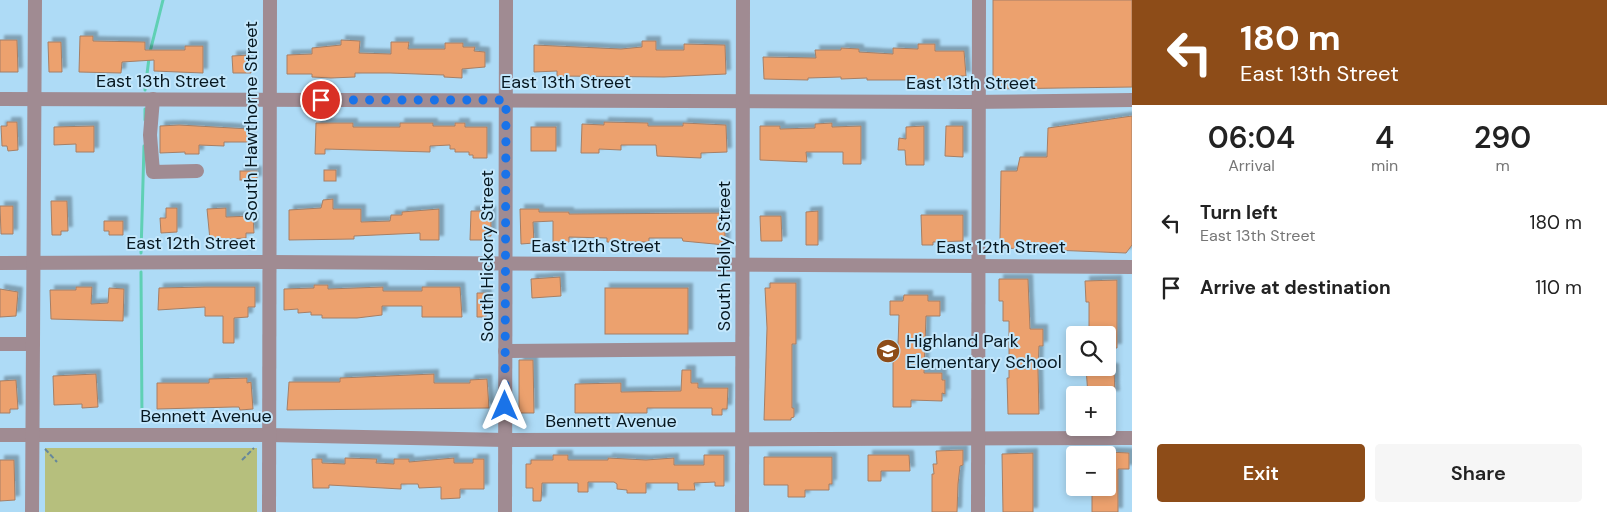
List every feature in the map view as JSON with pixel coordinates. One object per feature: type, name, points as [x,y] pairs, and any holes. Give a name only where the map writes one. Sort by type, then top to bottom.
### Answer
[{"type":"street","points":[[32,512],[35,0]]},
{"type":"street","name":"South Hawthorne Street","points":[[269,512],[270,0]]},
{"type":"street","name":"South Hickory Street","points":[[505,512],[506,0]]},
{"type":"street","name":"South Holly Street","points":[[742,512],[743,0]]},
{"type":"street","points":[[978,512],[979,0]]},
{"type":"street","points":[[153,99],[150,135],[153,172],[197,171]]},
{"type":"street","name":"East 13th Street","points":[[0,100],[743,102],[1132,100]]},
{"type":"street","name":"East 12th Street","points":[[0,263],[269,262],[1132,267]]},
{"type":"street","points":[[0,344],[33,344]]},
{"type":"street","points":[[505,351],[742,349]]},
{"type":"street","name":"Bennett Avenue","points":[[0,435],[269,435],[505,440],[1132,438]]},
{"type":"green space","points":[[45,448],[257,448],[257,512],[45,512]]},
{"type":"building","points":[[993,0],[1132,0],[1132,87],[993,89]]},
{"type":"building","points":[[80,36],[93,36],[93,41],[145,42],[145,50],[185,50],[185,46],[203,46],[203,73],[154,71],[154,60],[122,62],[121,73],[79,72]]},
{"type":"building","points":[[0,40],[17,40],[18,72],[0,72]]},
{"type":"building","points":[[341,40],[360,41],[359,53],[391,54],[391,42],[409,42],[408,49],[445,49],[445,43],[463,43],[463,47],[475,47],[474,51],[485,52],[485,67],[462,69],[462,78],[444,77],[444,75],[390,73],[355,73],[355,77],[331,78],[312,77],[312,74],[287,74],[287,55],[312,54],[312,48],[341,45]]},
{"type":"building","points":[[642,41],[656,41],[656,50],[684,50],[684,44],[725,45],[726,74],[664,77],[557,76],[557,71],[534,72],[534,45],[621,49],[642,47]]},
{"type":"building","points":[[48,42],[61,42],[62,72],[49,72]]},
{"type":"building","points":[[918,44],[935,44],[935,51],[964,51],[966,76],[957,76],[957,80],[867,80],[867,78],[841,79],[841,77],[808,78],[808,80],[764,79],[763,57],[816,58],[815,50],[841,50],[841,48],[859,49],[859,52],[893,54],[893,48],[918,49]]},
{"type":"building","points":[[250,55],[251,73],[233,73],[232,56]]},
{"type":"building","points":[[1132,116],[1132,245],[1126,253],[1004,248],[1000,239],[1001,171],[1017,171],[1020,157],[1047,157],[1048,128]]},
{"type":"building","points":[[7,122],[17,122],[18,150],[8,151],[7,146],[2,146],[1,126],[7,126]]},
{"type":"building","points":[[604,122],[648,123],[648,126],[683,126],[683,123],[726,125],[727,152],[701,153],[701,158],[657,156],[656,145],[621,145],[621,150],[599,149],[599,153],[581,153],[582,124],[604,125]]},
{"type":"building","points":[[316,123],[353,123],[353,127],[400,127],[400,123],[433,123],[433,126],[455,126],[455,123],[465,123],[465,127],[487,127],[487,158],[473,158],[473,155],[469,155],[469,152],[455,152],[455,149],[450,149],[450,145],[430,146],[430,152],[325,149],[325,154],[315,154]]},
{"type":"building","points":[[832,123],[832,127],[861,126],[861,164],[843,164],[843,152],[806,152],[807,162],[760,160],[760,126],[780,126],[780,129],[815,128],[815,124]]},
{"type":"building","points":[[179,125],[250,129],[250,142],[224,142],[224,146],[199,145],[199,154],[185,154],[185,152],[160,153],[160,126]]},
{"type":"building","points":[[94,126],[94,152],[76,152],[76,144],[54,145],[54,127]]},
{"type":"building","points":[[924,126],[924,165],[906,165],[905,150],[898,150],[899,138],[906,139],[906,127]]},
{"type":"building","points":[[946,126],[963,126],[963,157],[945,156]]},
{"type":"building","points":[[531,127],[556,127],[556,151],[531,151]]},
{"type":"building","points":[[324,170],[336,170],[336,181],[324,181]]},
{"type":"building","points":[[240,171],[257,171],[257,180],[240,180]]},
{"type":"building","points":[[333,199],[333,209],[361,209],[361,222],[390,221],[391,215],[402,215],[402,212],[439,209],[439,240],[420,240],[420,233],[354,236],[354,239],[289,240],[289,210],[321,208],[323,200]]},
{"type":"building","points":[[51,201],[67,201],[68,231],[61,231],[61,235],[52,235]]},
{"type":"building","points":[[0,206],[13,206],[13,234],[1,234]]},
{"type":"building","points":[[166,208],[177,208],[177,232],[161,233],[160,218],[166,218]]},
{"type":"building","points":[[226,208],[226,217],[253,216],[254,233],[246,233],[246,238],[210,240],[207,209]]},
{"type":"building","points":[[520,209],[539,209],[539,212],[569,212],[569,214],[725,213],[725,245],[683,241],[682,238],[649,238],[649,242],[607,242],[607,238],[569,237],[569,242],[553,242],[553,221],[533,222],[534,243],[521,244]]},
{"type":"building","points":[[471,211],[491,211],[491,236],[485,236],[485,240],[470,240]]},
{"type":"building","points":[[818,211],[818,245],[806,245],[806,212]]},
{"type":"building","points":[[921,215],[963,215],[963,241],[933,242],[933,245],[922,245]]},
{"type":"building","points":[[760,216],[781,216],[782,241],[761,241]]},
{"type":"building","points":[[104,221],[123,221],[123,235],[109,235],[109,231],[104,231]]},
{"type":"building","points":[[560,277],[561,296],[532,298],[531,279]]},
{"type":"building","points":[[999,279],[1028,279],[1030,329],[1043,329],[1043,346],[1039,346],[1039,414],[1008,414],[1009,321],[1003,321],[1003,301],[999,301]]},
{"type":"building","points":[[1117,280],[1117,348],[1116,326],[1089,326],[1089,302],[1086,302],[1085,281]]},
{"type":"building","points":[[770,283],[796,283],[796,344],[792,344],[792,408],[794,408],[794,417],[791,420],[764,420],[767,328],[765,288],[770,288]]},
{"type":"building","points":[[314,285],[328,285],[328,289],[383,287],[383,291],[422,291],[422,287],[460,287],[462,317],[422,317],[422,306],[382,306],[382,315],[357,318],[322,318],[322,315],[311,315],[311,312],[298,313],[298,309],[284,310],[284,289],[314,288]]},
{"type":"building","points":[[76,287],[92,287],[91,304],[108,303],[109,288],[124,289],[123,321],[51,319],[50,290],[76,290]]},
{"type":"building","points":[[255,287],[255,307],[248,307],[248,317],[234,318],[234,343],[223,343],[223,316],[205,316],[205,307],[158,310],[159,288]]},
{"type":"building","points":[[605,288],[688,288],[688,334],[605,334]]},
{"type":"building","points":[[0,289],[18,292],[16,316],[0,317]]},
{"type":"building","points":[[477,293],[487,293],[486,317],[477,317]]},
{"type":"building","points":[[904,295],[928,295],[928,301],[940,301],[940,316],[926,316],[924,373],[942,373],[942,380],[945,380],[945,394],[942,393],[942,401],[911,400],[911,407],[893,407],[893,346],[898,346],[899,315],[890,315],[890,301],[903,301]]},
{"type":"building","points":[[519,360],[533,360],[534,413],[519,413]]},
{"type":"building","points":[[682,370],[691,370],[691,383],[698,383],[698,388],[728,388],[727,409],[722,409],[722,415],[712,415],[712,408],[647,408],[647,413],[575,413],[575,384],[621,383],[621,392],[681,391]]},
{"type":"building","points":[[96,374],[98,407],[82,408],[82,404],[54,405],[53,376]]},
{"type":"building","points":[[434,374],[434,383],[470,383],[470,380],[487,379],[489,408],[287,410],[289,382],[340,382],[340,378]]},
{"type":"building","points":[[1087,376],[1114,376],[1115,386],[1087,386]]},
{"type":"building","points":[[247,378],[247,383],[251,382],[253,409],[240,410],[239,407],[233,407],[157,409],[157,383],[209,383],[209,379]]},
{"type":"building","points":[[16,380],[18,409],[10,409],[10,413],[0,413],[0,381]]},
{"type":"building","points":[[963,450],[963,465],[960,466],[958,484],[957,512],[932,512],[932,474],[934,474],[933,464],[937,464],[936,451]]},
{"type":"building","points":[[1116,452],[1129,453],[1129,469],[1118,469],[1118,512],[1092,512],[1092,496],[1116,496]]},
{"type":"building","points":[[1033,453],[1033,512],[1003,512],[1002,454]]},
{"type":"building","points":[[553,455],[568,455],[568,460],[674,458],[674,465],[704,465],[704,455],[724,455],[724,486],[715,486],[715,482],[694,483],[695,490],[678,490],[678,483],[646,483],[646,493],[627,493],[627,490],[617,489],[617,484],[614,482],[588,482],[588,492],[578,492],[578,483],[542,483],[541,501],[533,501],[533,488],[526,488],[526,464],[531,464],[531,460],[553,460]]},
{"type":"building","points":[[868,455],[909,455],[910,471],[881,471],[881,481],[868,481]]},
{"type":"building","points":[[764,457],[832,457],[832,484],[829,484],[829,490],[805,490],[805,497],[788,497],[788,485],[764,485]]},
{"type":"building","points":[[345,458],[377,459],[376,463],[394,464],[394,459],[409,459],[409,462],[454,458],[454,463],[473,463],[473,459],[484,459],[484,489],[460,489],[460,498],[441,499],[441,487],[419,488],[418,484],[401,484],[401,489],[329,485],[329,488],[313,488],[312,459],[322,459],[322,463],[345,464]]},
{"type":"building","points":[[0,460],[14,460],[15,500],[0,501]]},
{"type":"waterway","points":[[150,52],[163,0]]},
{"type":"waterway","points":[[145,90],[149,58]]},
{"type":"waterway","points":[[145,109],[145,120]]},
{"type":"waterway","points":[[141,253],[144,146]]},
{"type":"waterway","points":[[141,272],[142,421]]},
{"type":"place","name":"Highland Park Elementary School","points":[[888,351]]},
{"type":"route","points":[[321,100],[506,100],[505,406]]}]
